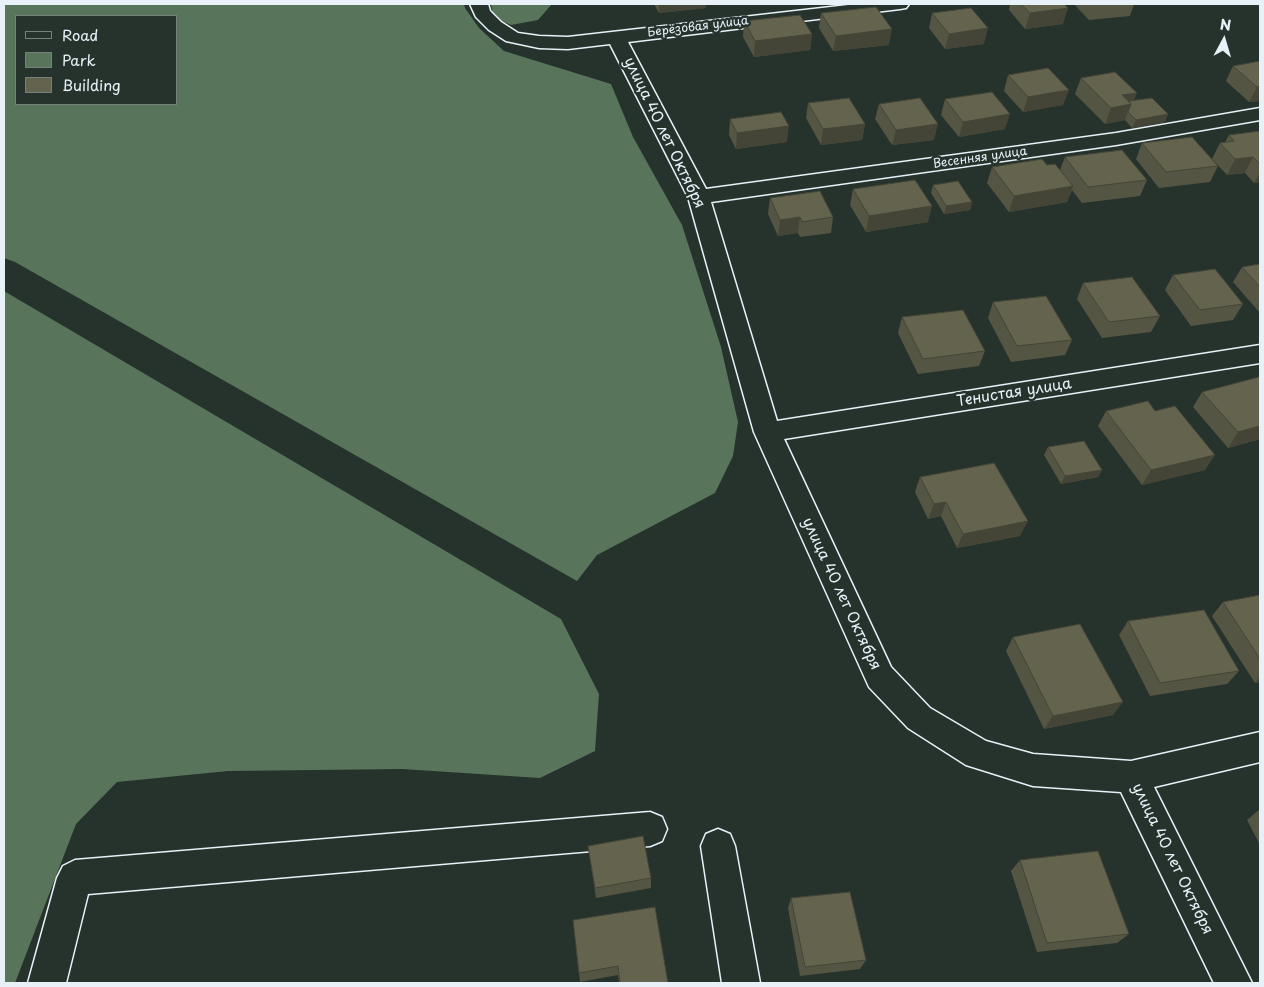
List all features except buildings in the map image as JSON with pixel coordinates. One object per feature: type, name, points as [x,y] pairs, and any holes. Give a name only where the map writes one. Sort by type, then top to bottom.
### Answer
[{"type":"street","name":"Берёзовая улица","points":[[479,4],[482,13],[495,26],[512,36],[539,42],[568,43],[900,4]]},
{"type":"street","name":"улица 40 лет Октября","points":[[616,37],[699,197],[767,432],[880,677],[919,718],[978,754],[1033,770],[1131,777],[1233,983]]},
{"type":"street","name":"Весенняя улица","points":[[699,197],[1116,139],[1260,114]]},
{"type":"street","name":"Тенистая улица","points":[[767,432],[1260,354]]},
{"type":"street","points":[[1131,777],[1260,747]]},
{"type":"street","points":[[47,983],[75,878],[650,829]]},
{"type":"street","points":[[718,846],[741,983]]},
{"type":"green space","points":[[4,4],[464,4],[479,28],[504,51],[611,84],[633,137],[682,225],[721,347],[738,422],[733,456],[715,493],[597,555],[577,581],[15,262],[4,258]]},
{"type":"green space","points":[[491,4],[552,4],[538,20],[511,25],[493,17]]},
{"type":"green space","points":[[4,291],[561,619],[599,694],[595,751],[540,778],[402,769],[228,771],[117,782],[76,824],[15,983],[4,983]]}]
